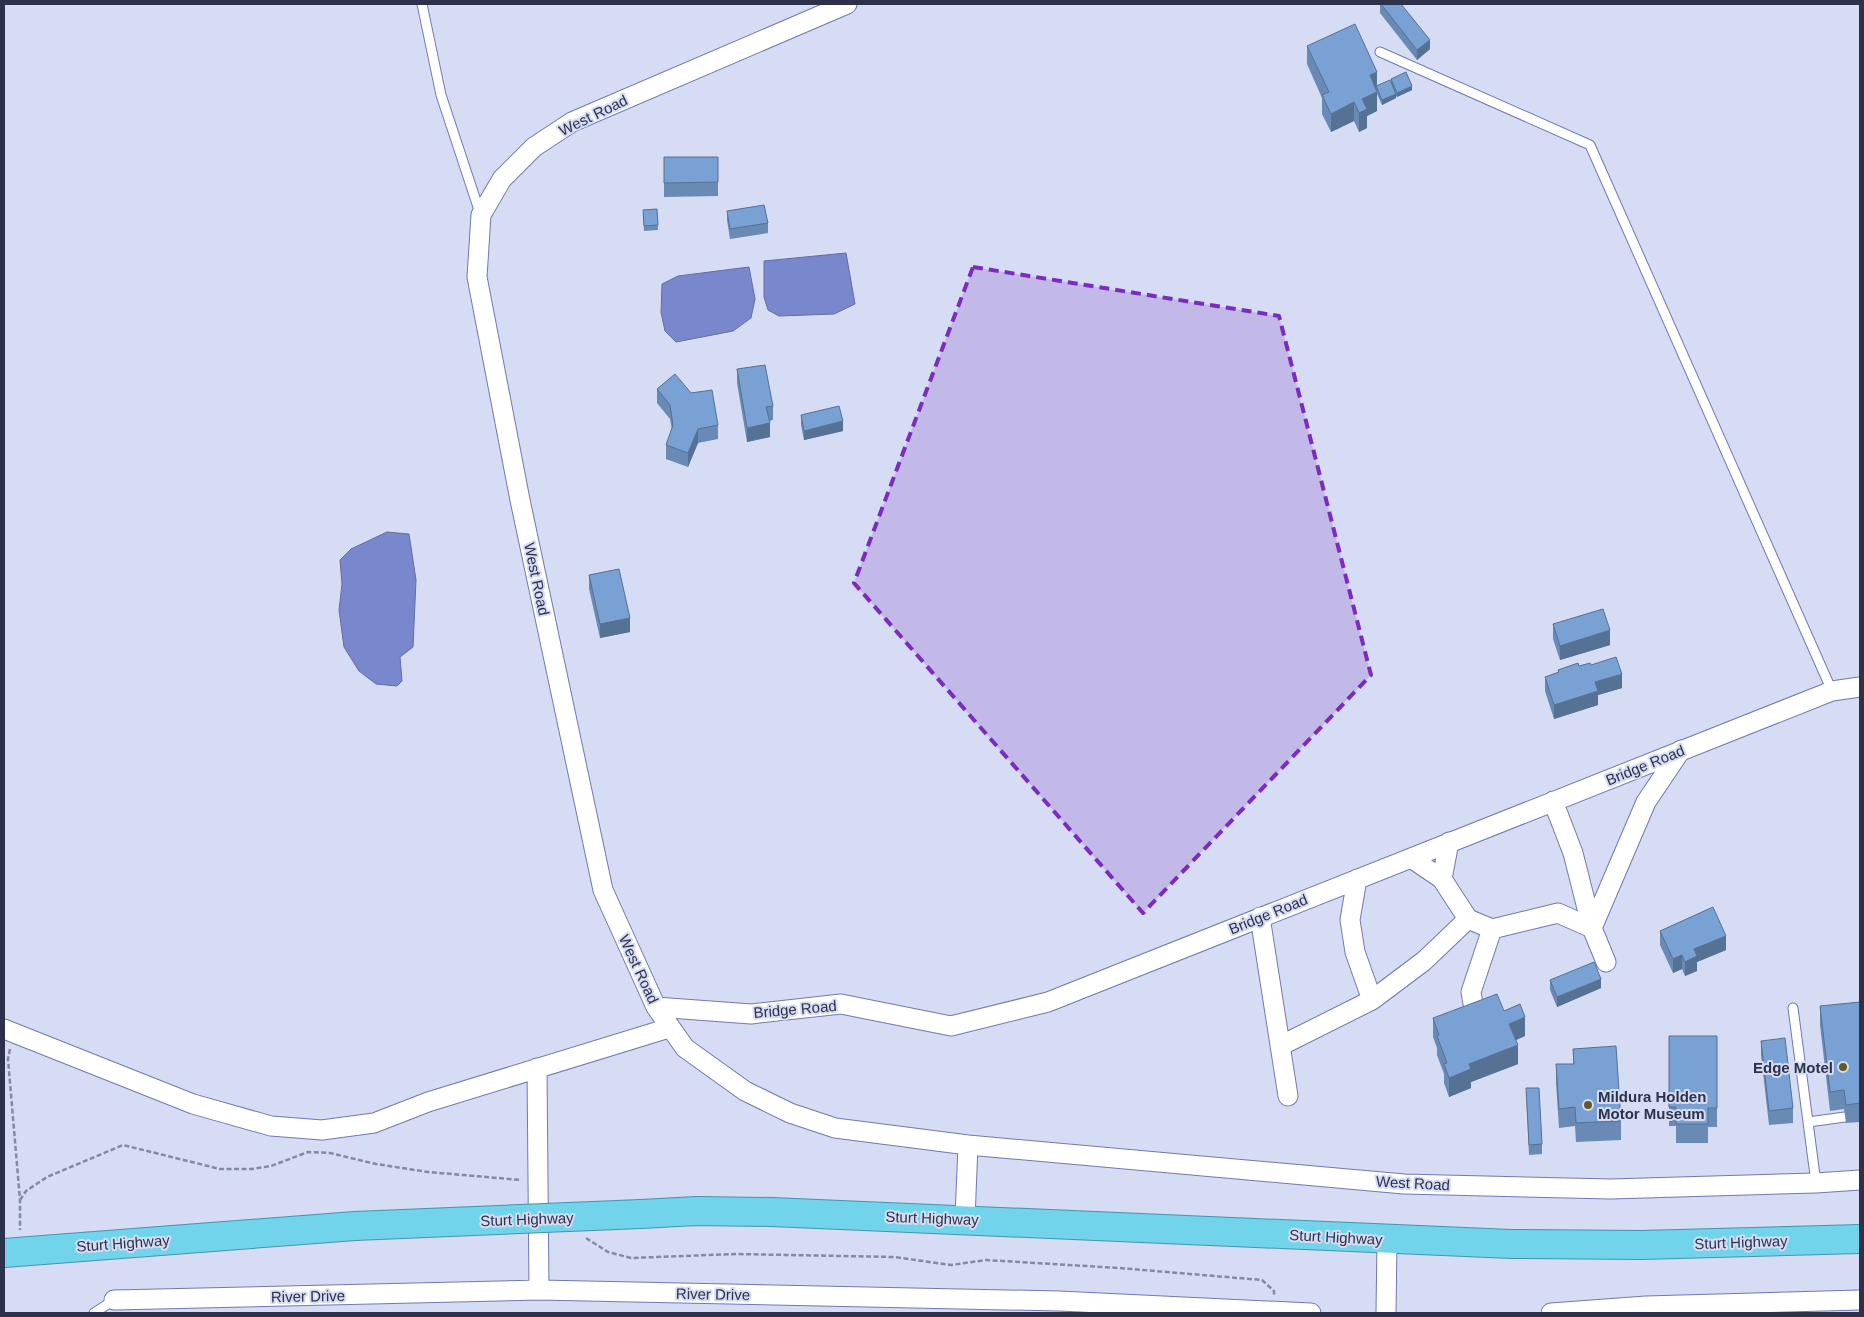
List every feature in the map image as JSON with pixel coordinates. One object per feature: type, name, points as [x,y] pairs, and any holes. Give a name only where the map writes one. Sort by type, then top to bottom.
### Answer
[{"type":"highway","name":"Sturt Highway","points":[[12,1252],[355,1226],[696,1211],[964,1219],[1387,1240],[1511,1244],[1642,1245],[1860,1239]]},
{"type":"street","name":"West Road","points":[[847,4],[572,122],[534,147],[502,179],[481,215],[477,276],[520,500],[603,890],[656,1007],[669,1028],[685,1048],[745,1091],[790,1113],[835,1128],[968,1144],[1404,1184],[1611,1189],[1860,1180]]},
{"type":"street","name":"Bridge Road","points":[[656,1007],[751,1014],[841,1004],[951,1026],[1048,1002],[1832,690],[1860,687]]},
{"type":"street","points":[[1592,928],[1646,802],[1681,750]]},
{"type":"street","points":[[1553,801],[1573,853],[1592,928],[1606,962]]},
{"type":"street","points":[[1442,879],[1449,842]]},
{"type":"street","points":[[1411,858],[1442,879],[1468,919],[1492,930],[1558,913],[1592,928]]},
{"type":"street","points":[[1357,879],[1350,920],[1355,952],[1372,1000]]},
{"type":"street","points":[[1260,917],[1288,1096]]},
{"type":"street","points":[[1280,1046],[1372,1000],[1424,960],[1468,919]]},
{"type":"street","points":[[1476,1021],[1471,992],[1492,930]]},
{"type":"street","points":[[9,1031],[193,1104],[271,1126],[322,1130],[374,1123],[428,1102],[669,1028]]},
{"type":"street","points":[[537,1068],[539,1290]]},
{"type":"street","points":[[964,1219],[968,1144]]},
{"type":"street","points":[[1386,1313],[1387,1240]]},
{"type":"street","name":"River Drive","points":[[114,1300],[539,1290],[1059,1301],[1311,1313]]},
{"type":"street","points":[[1551,1313],[1646,1306],[1860,1300]]},
{"type":"lane","points":[[422,4],[441,94],[481,215]]},
{"type":"lane","points":[[1380,52],[1590,145],[1832,690]]},
{"type":"lane","points":[[1793,1008],[1816,1183]]},
{"type":"lane","points":[[1808,1122],[1845,1117]]},
{"type":"lane","points":[[94,1313],[114,1300]]},
{"type":"path","points":[[9,1031],[8,1059],[20,1200],[12,1252]]},
{"type":"path","points":[[20,1200],[26,1191],[47,1177],[123,1144],[220,1169],[252,1170],[271,1166],[308,1152],[330,1153],[400,1168],[519,1179],[538,1185]]},
{"type":"path","points":[[582,1232],[588,1240],[608,1252],[631,1258],[735,1254],[894,1257],[951,1265],[986,1260],[1119,1268],[1262,1280],[1274,1291],[1274,1311]]},
{"type":"highlighted area","points":[[973,267],[1279,316],[1371,675],[1143,913],[854,583]]},
{"type":"water","points":[[846,253],[855,304],[834,314],[779,316],[768,310],[764,297],[764,261]]},
{"type":"water","points":[[749,267],[755,299],[751,318],[733,331],[676,342],[665,331],[661,312],[662,284],[678,276]]},
{"type":"water","points":[[387,532],[409,534],[416,580],[413,647],[400,657],[402,681],[397,686],[376,684],[359,671],[344,647],[339,610],[342,584],[340,560],[351,549]]},
{"type":"building","points":[[1381,4],[1401,4],[1430,40],[1417,50]]},
{"type":"building","points":[[1355,24],[1377,72],[1370,75],[1377,92],[1362,99],[1367,109],[1359,113],[1354,102],[1331,114],[1322,95],[1329,92],[1307,46]]},
{"type":"building","points":[[1406,72],[1412,86],[1397,93],[1391,79]]},
{"type":"building","points":[[1390,80],[1396,94],[1382,100],[1376,86]]},
{"type":"building","points":[[664,157],[718,157],[718,182],[664,183]]},
{"type":"building","points":[[764,205],[768,223],[730,229],[727,211]]},
{"type":"building","points":[[657,209],[658,225],[644,226],[643,210]]},
{"type":"building","points":[[765,365],[773,406],[766,407],[770,423],[747,428],[737,369]]},
{"type":"building","points":[[675,374],[691,393],[712,390],[718,425],[698,429],[688,453],[666,445],[673,425],[670,405],[657,389]]},
{"type":"building","points":[[839,406],[843,421],[804,431],[801,415]]},
{"type":"building","points":[[619,569],[630,618],[600,624],[589,575]]},
{"type":"building","points":[[1603,609],[1610,630],[1560,646],[1553,624]]},
{"type":"building","points":[[1616,657],[1622,674],[1595,682],[1598,691],[1554,705],[1545,677],[1578,663],[1579,666],[1590,663],[1591,665]]},
{"type":"building","points":[[1713,907],[1726,936],[1694,949],[1697,956],[1685,962],[1682,955],[1673,959],[1660,931]]},
{"type":"building","points":[[1594,962],[1601,979],[1557,997],[1550,980]]},
{"type":"building","points":[[1497,994],[1504,1011],[1520,1004],[1525,1017],[1509,1024],[1518,1045],[1469,1064],[1471,1069],[1449,1078],[1444,1064],[1447,1063],[1437,1036],[1439,1035],[1433,1018]]},
{"type":"building","name":"Edge Motel","points":[[1860,1002],[1860,1103],[1846,1105],[1844,1090],[1830,1092],[1820,1006]]},
{"type":"building","points":[[1669,1036],[1717,1036],[1717,1108],[1708,1108],[1708,1124],[1676,1124],[1676,1107],[1669,1107]]},
{"type":"building","points":[[1785,1038],[1793,1108],[1769,1111],[1761,1041]]},
{"type":"building","name":"Mildura Holden Motor Museum","points":[[1616,1046],[1621,1121],[1576,1123],[1575,1107],[1559,1109],[1556,1064],[1574,1064],[1573,1049]]},
{"type":"building","points":[[1526,1088],[1539,1088],[1542,1144],[1529,1145]]},
{"type":"place","name":"Edge Motel","points":[[1843,1067]]},
{"type":"place","name":"Mildura Holden Motor Museum","points":[[1588,1105]]}]
